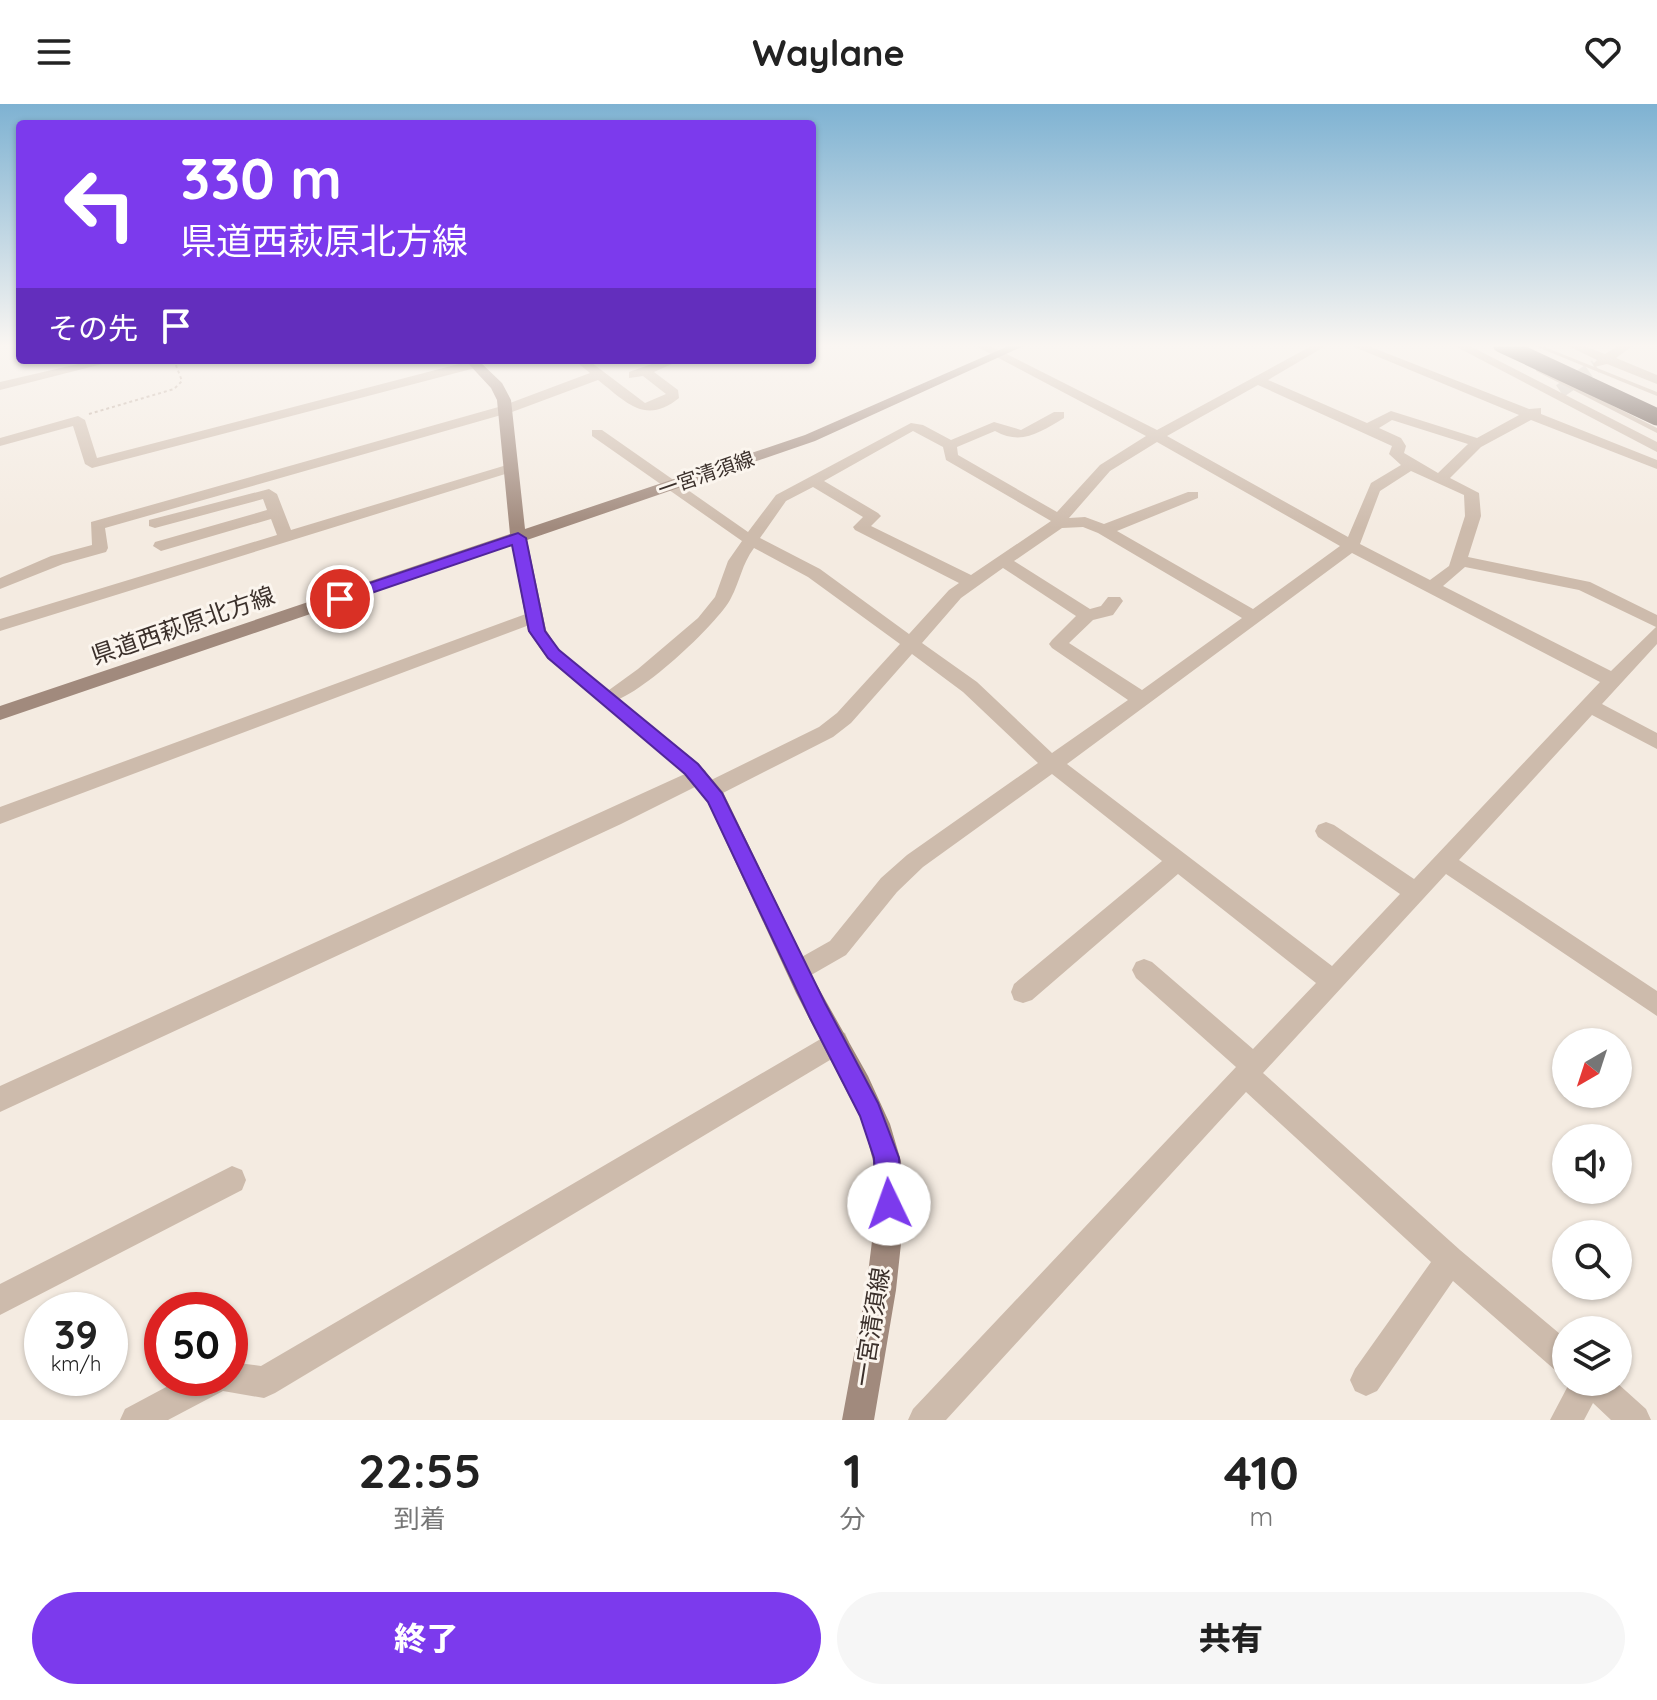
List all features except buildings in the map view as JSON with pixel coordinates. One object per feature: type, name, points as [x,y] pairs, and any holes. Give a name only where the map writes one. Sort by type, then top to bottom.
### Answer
[{"type":"highway","points":[[1632,405],[1657,417]]},
{"type":"main road","name":"一宮清須線","points":[[505,405],[518,538],[537,631],[553,654],[704,783],[740,845],[870,1111],[887,1158],[889,1204],[883,1267],[858,1420]]},
{"type":"main road","name":"一宮清須線","points":[[518,538],[810,438],[883,405]]},
{"type":"main road","name":"県道西萩原北方線","points":[[0,713],[518,538]]},
{"type":"street","points":[[0,442],[78,420],[92,464],[310,405]]},
{"type":"street","points":[[152,516],[518,405]]},
{"type":"street","points":[[1098,405],[1351,546],[1612,680]]},
{"type":"street","points":[[0,1099],[614,818],[826,732],[844,718],[955,594],[1059,522],[1105,468],[1212,405]]},
{"type":"street","points":[[1315,405],[1396,441],[1399,446],[1396,454],[1409,466],[1442,477],[1471,493],[1473,516],[1456,568],[1431,587]]},
{"type":"street","points":[[1509,405],[1657,465]]},
{"type":"street","points":[[1442,477],[1478,443],[1547,405]]},
{"type":"street","points":[[1579,405],[1657,448]]},
{"type":"street","points":[[950,445],[994,426],[1013,435],[1022,435],[1059,415]]},
{"type":"street","points":[[1368,429],[1391,415],[1478,443]]},
{"type":"street","points":[[607,698],[657,665],[704,622],[723,598],[736,561],[781,498],[911,427],[950,445]]},
{"type":"street","points":[[597,433],[751,541],[814,573],[970,687],[1051,762],[1331,980]]},
{"type":"street","points":[[950,445],[951,457],[1059,522],[1085,522],[1104,530],[1252,616]]},
{"type":"street","points":[[799,971],[838,948],[889,885],[915,861],[1051,762],[1143,700],[1252,616],[1351,546],[1376,486],[1409,466]]},
{"type":"street","points":[[0,625],[510,468]]},
{"type":"street","points":[[814,481],[873,516],[861,527],[971,582]]},
{"type":"street","points":[[0,584],[57,560],[100,548],[97,525],[260,494],[269,494],[285,536]]},
{"type":"street","points":[[1104,530],[1193,495]]},
{"type":"street","points":[[161,546],[276,512]]},
{"type":"street","points":[[152,516],[166,573]]},
{"type":"street","points":[[1001,560],[1037,580],[1087,615],[1107,611],[1114,601]]},
{"type":"street","points":[[1458,560],[1584,586],[1657,622]]},
{"type":"street","points":[[1087,615],[1058,644],[1143,700]]},
{"type":"street","points":[[0,816],[534,617]]},
{"type":"street","points":[[924,1420],[1657,633]]},
{"type":"street","points":[[1589,705],[1657,742]]},
{"type":"street","points":[[1326,831],[1415,892]]},
{"type":"street","points":[[1023,992],[1178,861]]},
{"type":"street","points":[[1444,861],[1657,1005]]},
{"type":"street","points":[[1144,970],[1450,1260],[1552,1347]]},
{"type":"street","points":[[248,1380],[264,1382],[836,1042]]},
{"type":"street","points":[[0,1300],[232,1180]]},
{"type":"street","points":[[1366,1380],[1450,1260]]},
{"type":"street","points":[[136,1420],[181,1396]]},
{"type":"street","points":[[1566,1420],[1581,1396]]},
{"type":"street","points":[[1607,1396],[1635,1420]]},
{"type":"lane","points":[[1604,405],[1657,431]]},
{"type":"path","points":[[76,418],[119,405]]},
{"type":"route","points":[[340,599],[518,538],[537,631],[553,654],[692,769],[716,798],[818,1011],[870,1111],[887,1158],[889,1204]]}]
